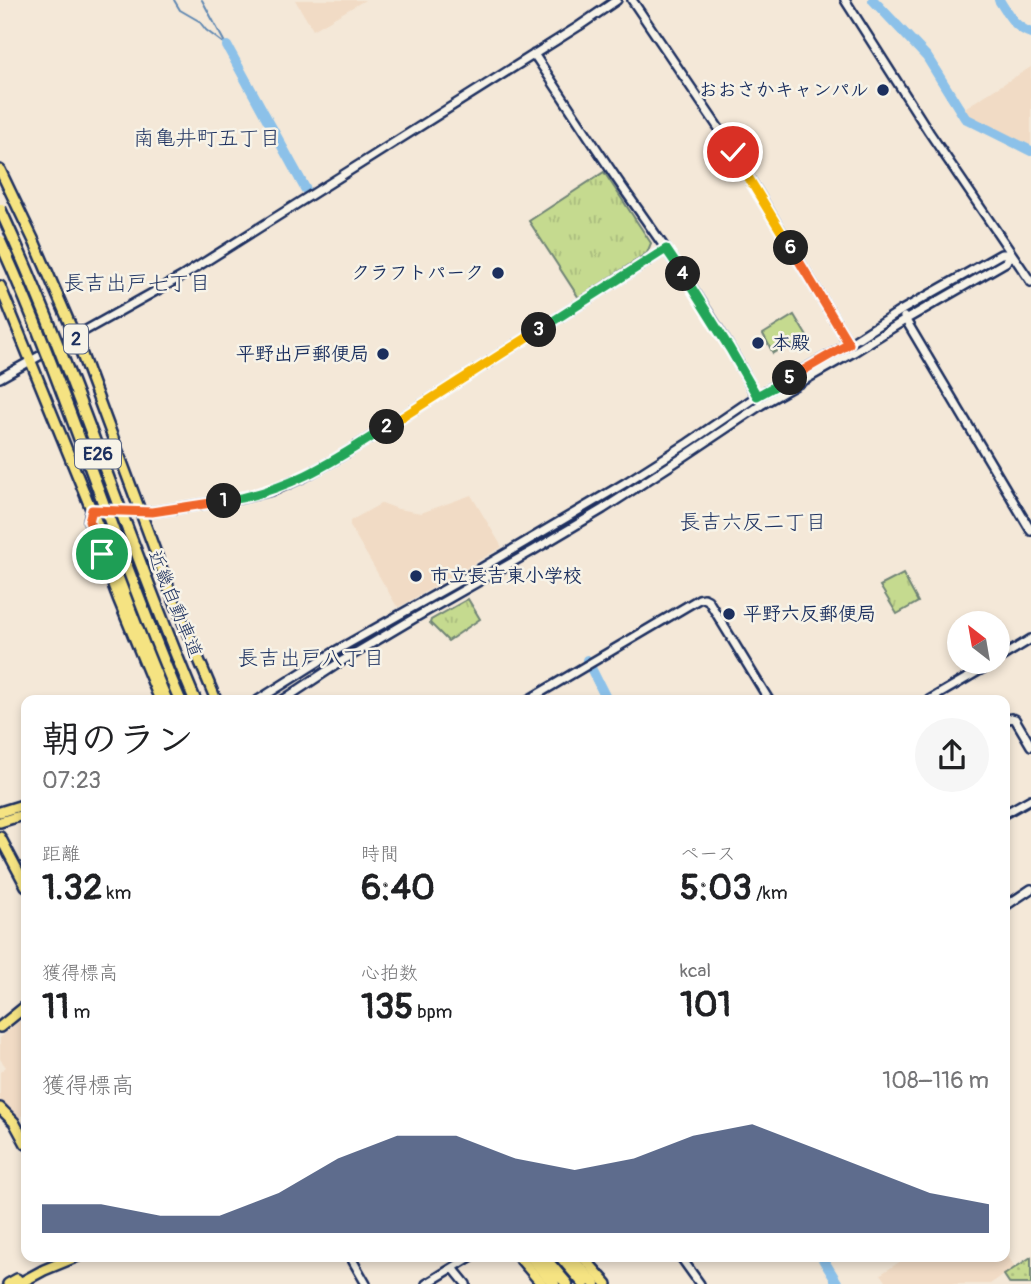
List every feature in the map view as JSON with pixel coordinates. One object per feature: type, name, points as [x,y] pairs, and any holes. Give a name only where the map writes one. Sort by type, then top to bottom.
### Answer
[{"type":"highway","name":"近畿自動車道","points":[[0,209],[42,306],[144,576],[193,695]]},
{"type":"highway","name":"近畿自動車道","points":[[0,241],[35,324],[131,579],[178,695]]},
{"type":"highway","points":[[535,1262],[554,1284]]},
{"type":"highway","points":[[548,1262],[567,1284]]},
{"type":"highway","points":[[565,1262],[584,1284]]},
{"type":"highway","points":[[575,1262],[595,1284]]},
{"type":"main road","name":"2","points":[[0,170],[75,336],[179,614],[214,695]]},
{"type":"main road","points":[[0,286],[167,695]]},
{"type":"main road","points":[[92,510],[89,521],[158,695]]},
{"type":"main road","points":[[0,812],[21,806]]},
{"type":"main road","points":[[0,822],[21,816]]},
{"type":"main road","points":[[0,837],[21,877]]},
{"type":"main road","points":[[0,1027],[21,1010]]},
{"type":"main road","points":[[0,1108],[21,1136]]},
{"type":"main road","points":[[8,1284],[18,1279],[20,1283],[63,1262]]},
{"type":"main road","points":[[523,1262],[542,1284]]},
{"type":"main road","points":[[587,1262],[607,1284]]},
{"type":"street","points":[[0,378],[191,271],[617,0]]},
{"type":"street","points":[[632,0],[724,136],[849,344]]},
{"type":"street","points":[[845,0],[931,135],[1031,282]]},
{"type":"street","points":[[534,54],[703,303],[761,405]]},
{"type":"street","points":[[92,510],[142,513],[243,499],[275,490],[304,477],[666,249]]},
{"type":"street","points":[[266,695],[337,650],[625,483],[757,396],[849,344],[900,311],[1001,254],[1011,254]]},
{"type":"street","points":[[291,695],[353,655],[603,509],[761,405],[1006,262],[1011,254]]},
{"type":"street","points":[[900,311],[1031,531]]},
{"type":"street","points":[[536,695],[704,598],[708,600],[766,695]]},
{"type":"street","points":[[1010,652],[1031,639]]},
{"type":"street","points":[[937,695],[973,674]]},
{"type":"street","points":[[1010,718],[1015,719],[1031,746]]},
{"type":"street","points":[[1010,811],[1031,799]]},
{"type":"street","points":[[1010,903],[1031,890]]},
{"type":"street","points":[[353,1262],[366,1284]]},
{"type":"street","points":[[426,1284],[462,1262]]},
{"type":"street","points":[[684,1262],[700,1284]]},
{"type":"street","points":[[453,1268],[466,1284]]},
{"type":"shaded area","points":[[295,0],[365,0],[313,30]]},
{"type":"shaded area","points":[[1031,67],[1031,146],[967,115],[963,109]]},
{"type":"shaded area","name":"市立長吉東小学校","points":[[471,495],[502,547],[399,607],[350,526],[350,521],[382,503],[421,513]]},
{"type":"shaded area","points":[[21,1022],[21,1116],[14,1120],[0,1105],[0,1072],[6,1067],[0,1059],[0,1038]]},
{"type":"shaded area","points":[[1010,1260],[1015,1267],[990,1284],[888,1284],[881,1274],[899,1262],[1010,1262]]},
{"type":"green space","points":[[604,172],[651,243],[647,253],[579,298],[529,221]]},
{"type":"green space","points":[[794,315],[808,338],[773,353],[763,334]]},
{"type":"green space","points":[[903,574],[918,602],[897,614],[880,586]]},
{"type":"green space","points":[[468,599],[480,619],[448,641],[430,623],[431,620]]},
{"type":"green space","points":[[1031,1257],[1031,1284],[1010,1284],[1004,1275]]},
{"type":"waterway","points":[[174,0],[180,10],[199,21],[227,46]]},
{"type":"waterway","points":[[202,0],[225,43]]},
{"type":"waterway","points":[[873,0],[927,57],[965,118],[1031,151]]},
{"type":"waterway","points":[[999,0],[1016,24],[1031,33]]},
{"type":"waterway","points":[[227,46],[306,190]]},
{"type":"waterway","points":[[587,660],[604,695]]},
{"type":"waterway","points":[[825,1262],[838,1284]]},
{"type":"place","name":"おおさかキャンパル","points":[[883,90]]},
{"type":"place","name":"クラフトパーク","points":[[498,273]]},
{"type":"place","name":"本殿","points":[[758,343]]},
{"type":"place","name":"平野出戸郵便局","points":[[383,354]]},
{"type":"place","name":"市立長吉東小学校","points":[[416,576]]},
{"type":"place","name":"平野六反郵便局","points":[[729,614]]},
{"type":"district","name":"南亀井町五丁目","points":[[207,138]]},
{"type":"district","name":"長吉出戸七丁目","points":[[137,283]]},
{"type":"district","name":"長吉六反二丁目","points":[[753,522]]},
{"type":"district","name":"長吉出戸八丁目","points":[[311,658]]},
{"type":"route","points":[[102,554],[89,521],[92,510],[142,513],[243,499],[275,490],[304,477],[666,249],[708,311],[757,396],[849,344],[733,152]]}]
